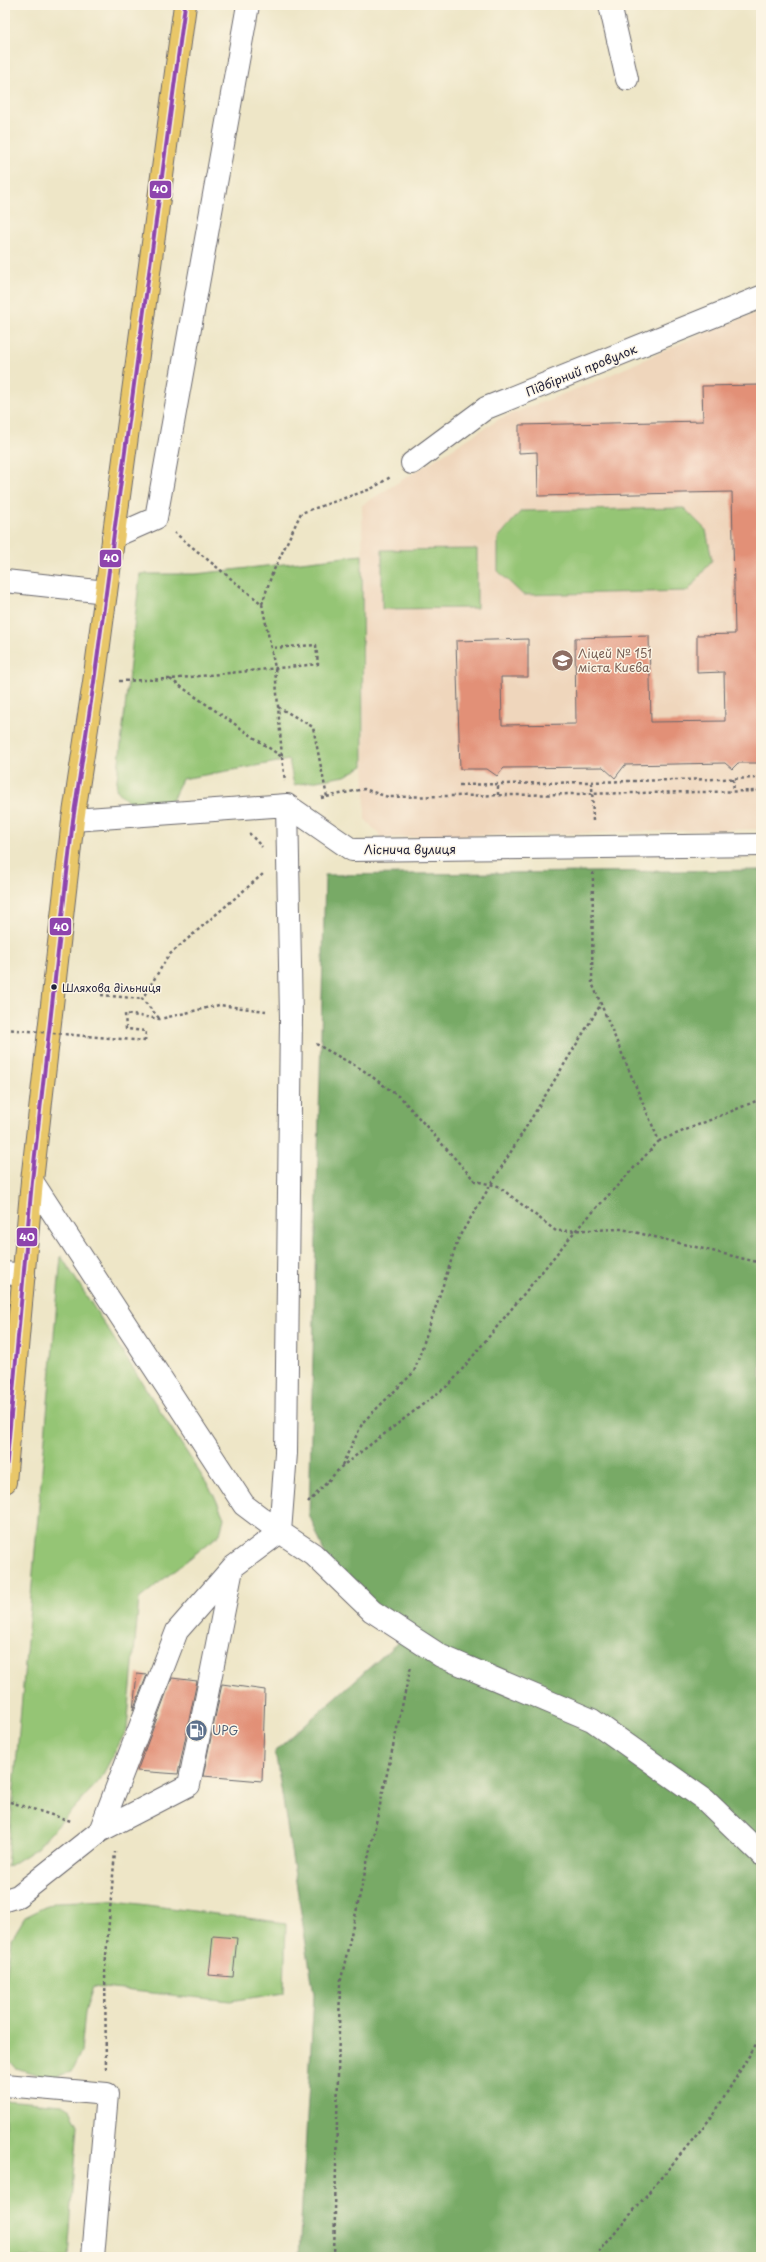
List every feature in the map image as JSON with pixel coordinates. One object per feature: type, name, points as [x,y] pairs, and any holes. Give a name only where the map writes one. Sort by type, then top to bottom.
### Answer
[{"type":"main road","points":[[5,1482],[14,1274],[32,1180],[73,820],[94,682],[185,5]]},
{"type":"street","points":[[113,537],[156,518],[248,5]]},
{"type":"street","points":[[610,5],[627,79]]},
{"type":"street","name":"Підбірний провулок","points":[[412,463],[486,408],[761,297]]},
{"type":"street","points":[[5,581],[106,592]]},
{"type":"street","points":[[73,820],[287,805],[290,866],[291,1018],[286,1453],[280,1532],[232,1568],[177,1631],[109,1826]]},
{"type":"street","name":"Ліснича вулиця","points":[[287,805],[352,850],[761,845]]},
{"type":"street","points":[[32,1180],[244,1505],[313,1554],[372,1611],[441,1656],[592,1720],[705,1800],[761,1854]]},
{"type":"street","points":[[5,1900],[18,1896],[109,1826],[190,1785],[232,1568]]},
{"type":"street","points":[[5,2085],[107,2094],[93,2257]]},
{"type":"path","points":[[170,679],[282,757],[276,668],[262,604],[272,574],[301,513],[371,489],[412,463]]},
{"type":"path","points":[[156,518],[262,604]]},
{"type":"path","points":[[94,682],[170,679],[318,664],[316,645],[271,648]]},
{"type":"path","points":[[278,707],[313,728],[328,797]]},
{"type":"path","points":[[459,785],[761,778]]},
{"type":"path","points":[[733,779],[734,792]]},
{"type":"path","points":[[592,782],[592,983],[659,1141]]},
{"type":"path","points":[[498,784],[498,795]]},
{"type":"path","points":[[364,789],[388,797],[761,791]]},
{"type":"path","points":[[142,998],[169,955],[260,875],[290,866]]},
{"type":"path","points":[[101,995],[142,998],[160,1019]]},
{"type":"path","points":[[341,1468],[363,1422],[414,1372],[459,1237],[601,1004]]},
{"type":"path","points":[[5,1029],[145,1041],[146,1031],[126,1029],[125,1014],[160,1019],[218,1005],[260,1009],[291,1018],[303,1026],[317,1045],[363,1070],[402,1099],[442,1146],[475,1180],[498,1186],[556,1231],[622,1229],[761,1263]]},
{"type":"path","points":[[5,1096],[7,1100]]},
{"type":"path","points":[[280,1532],[341,1468],[451,1382],[576,1230],[659,1141],[761,1099]]},
{"type":"path","points":[[334,2257],[340,1984],[417,1640]]},
{"type":"path","points":[[10,1802],[109,1826],[105,1968],[107,2094]]},
{"type":"path","points":[[595,2257],[714,2114],[761,2036]]},
{"type":"shaded area","name":"Ліцей № 151 міста Києва","points":[[761,311],[761,829],[382,838],[365,819],[362,505],[501,418],[594,382],[704,333]]},
{"type":"green space","points":[[684,508],[706,530],[712,560],[688,591],[523,595],[498,571],[498,538],[521,511]]},
{"type":"green space","points":[[477,549],[477,608],[382,609],[382,550]]},
{"type":"green space","points":[[362,555],[363,766],[345,776],[294,785],[289,760],[182,779],[172,801],[129,803],[116,789],[140,574],[196,574]]},
{"type":"green space","points":[[761,870],[761,2257],[299,2257],[314,1994],[275,1751],[404,1637],[330,1567],[309,1514],[325,875]]},
{"type":"green space","points":[[61,1256],[214,1495],[224,1518],[220,1534],[139,1599],[127,1729],[100,1780],[37,1848],[7,1867]]},
{"type":"green space","points":[[108,1900],[286,1923],[284,1993],[230,2001],[93,1987],[85,2012],[81,2052],[71,2072],[50,2078],[16,2068],[5,2055],[5,1986],[11,1940],[25,1917],[56,1902]]},
{"type":"green space","points":[[5,2100],[62,2105],[70,2110],[78,2125],[68,2257],[5,2257]]},
{"type":"building","points":[[761,385],[761,763],[738,763],[732,769],[725,763],[625,765],[615,778],[603,767],[504,768],[497,776],[487,769],[460,769],[456,641],[528,639],[528,677],[501,677],[502,725],[576,724],[575,638],[649,636],[651,722],[725,721],[724,672],[697,673],[697,635],[735,634],[732,492],[538,496],[537,452],[519,453],[519,425],[703,421],[702,386]]},
{"type":"building","points":[[137,1674],[147,1675],[133,1710]]},
{"type":"building","points":[[172,1678],[197,1681],[178,1774],[137,1771]]},
{"type":"building","points":[[222,1684],[265,1690],[262,1781],[203,1776]]},
{"type":"building","points":[[213,1936],[237,1938],[233,1977],[209,1975]]},
{"type":"transit line","name":"40","points":[[5,1482],[32,1181],[73,820],[94,682],[185,5]]},
{"type":"place","name":"Ліцей № 151 міста Києва","points":[[562,660]]},
{"type":"place","name":"Шляхова дільниця","points":[[54,987]]},
{"type":"place","name":"UPG","points":[[197,1730]]}]
